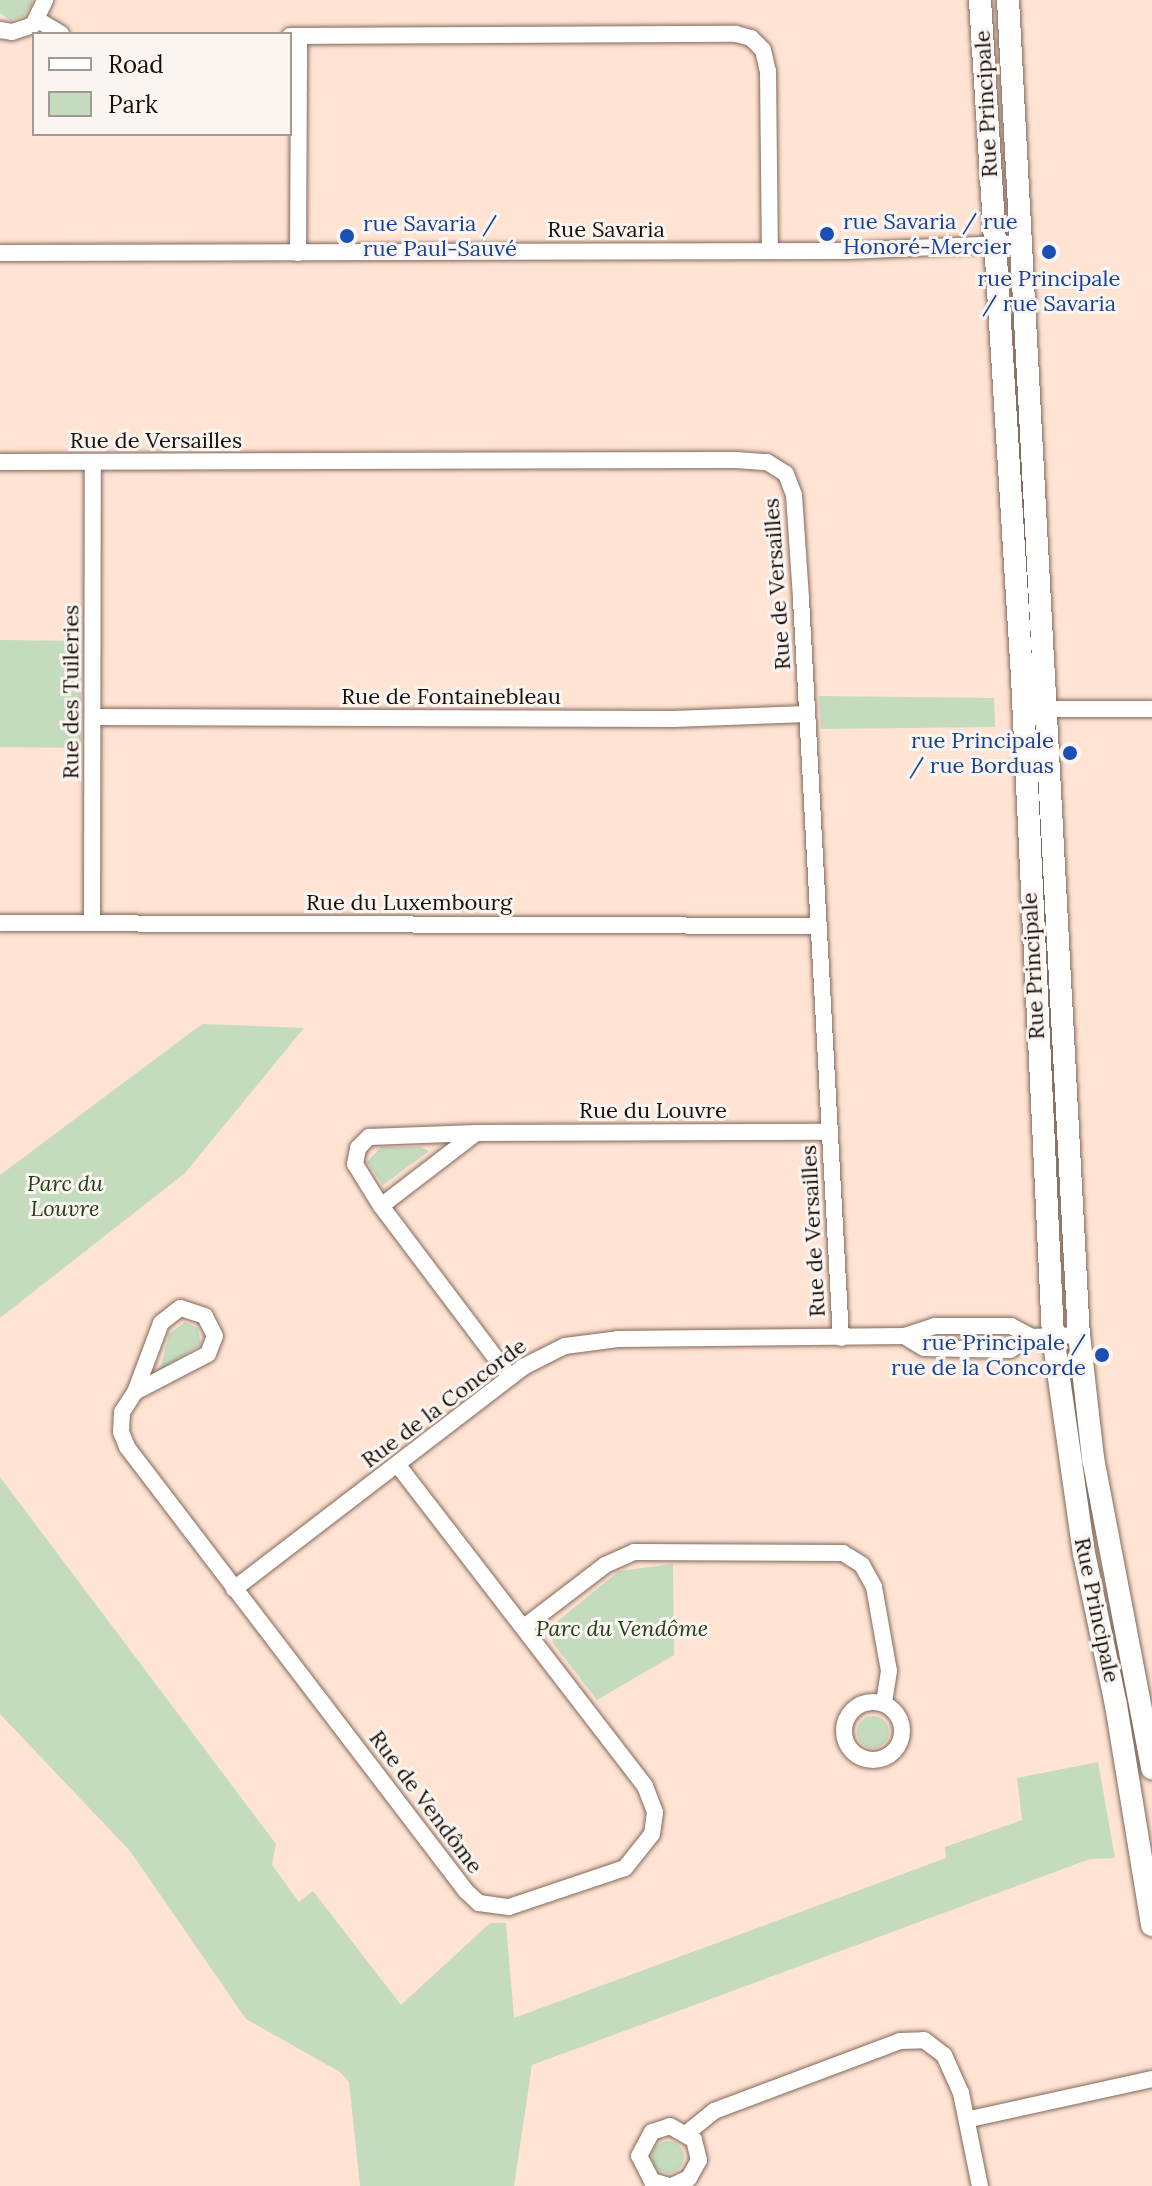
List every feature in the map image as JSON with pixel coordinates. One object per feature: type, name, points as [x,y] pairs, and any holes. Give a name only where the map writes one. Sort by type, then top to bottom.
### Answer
[{"type":"street","points":[[0,30],[21,31],[38,20],[45,0]]},
{"type":"street","name":"Rue Principale","points":[[980,0],[1020,709],[1042,1337],[1121,1736],[1152,1925]]},
{"type":"street","name":"Rue Principale","points":[[1008,0],[1079,1335],[1093,1458],[1148,1731],[1152,1768]]},
{"type":"street","points":[[38,20],[58,32]]},
{"type":"street","points":[[298,253],[294,36],[736,34],[751,38],[763,50],[768,71],[770,251]]},
{"type":"street","name":"Rue Savaria","points":[[0,253],[770,251],[1020,243]]},
{"type":"street","name":"Rue de Versailles","points":[[0,462],[771,463],[786,474],[793,488],[841,1338]]},
{"type":"street","name":"Rue des Tuileries","points":[[92,922],[93,463]]},
{"type":"street","points":[[1020,709],[1152,709]]},
{"type":"street","name":"Rue de Fontainebleau","points":[[94,717],[673,719],[807,714]]},
{"type":"street","name":"Rue du Luxembourg","points":[[0,923],[819,926]]},
{"type":"street","name":"Rue du Louvre","points":[[510,1377],[381,1206],[355,1164],[358,1148],[369,1137],[476,1133],[830,1132]]},
{"type":"street","points":[[381,1206],[476,1133]]},
{"type":"street","name":"Rue de Vendôme","points":[[135,1392],[208,1354],[215,1336],[205,1316],[186,1308],[166,1316],[120,1422],[127,1447],[466,1891],[491,1907],[509,1907],[625,1868],[648,1843],[655,1823],[645,1786],[398,1465]]},
{"type":"street","name":"Rue de la Concorde","points":[[234,1589],[510,1377],[565,1346],[594,1340],[904,1336],[935,1326],[1011,1326],[1042,1337]]},
{"type":"street","name":"Rue de la Concorde","points":[[904,1336],[924,1348],[1010,1350],[1042,1337],[1079,1335]]},
{"type":"street","points":[[524,1627],[605,1565],[634,1552],[843,1553],[862,1565],[874,1587],[889,1671],[884,1704]]},
{"type":"street","points":[[1121,1736],[1148,1731]]},
{"type":"street","points":[[687,2133],[714,2111],[909,2040],[930,2043],[944,2055],[970,2119],[980,2186]]},
{"type":"street","points":[[970,2119],[1152,2079]]},
{"type":"street","points":[[661,2128],[687,2133],[699,2160],[689,2178],[670,2186],[644,2173],[641,2147],[661,2128]]},
{"type":"green space","points":[[0,0],[32,0],[32,4],[24,16],[10,20],[0,13]]},
{"type":"green space","points":[[0,640],[80,641],[81,748],[0,747]]},
{"type":"green space","points":[[819,696],[994,698],[995,727],[821,729]]},
{"type":"green space","name":"Parc du Louvre","points":[[202,1024],[304,1028],[185,1173],[0,1318],[0,1175]]},
{"type":"green space","points":[[381,1147],[421,1147],[429,1151],[383,1185],[367,1162]]},
{"type":"green space","points":[[185,1322],[198,1328],[201,1344],[160,1370],[169,1334]]},
{"type":"green space","points":[[0,1477],[276,1844],[272,1865],[299,1902],[313,1891],[401,2005],[490,1923],[506,1923],[514,2018],[946,1858],[945,1847],[1022,1820],[1017,1778],[1098,1762],[1115,1858],[1090,1859],[532,2065],[514,2186],[360,2186],[349,2082],[340,2072],[246,2019],[130,1851],[0,1714]]},
{"type":"green space","name":"Parc du Vendôme","points":[[673,1564],[674,1655],[597,1700],[553,1643],[553,1625],[619,1571]]},
{"type":"green space","points":[[873,1716],[884,1721],[889,1732],[884,1743],[873,1748],[862,1743],[857,1732],[862,1721]]},
{"type":"green space","points":[[668,2141],[680,2145],[684,2157],[680,2169],[668,2173],[656,2169],[652,2157],[656,2145]]},
{"type":"place","name":"rue Savaria / rue Honoré-Mercier","points":[[827,234]]},
{"type":"place","name":"rue Savaria / rue Paul-Sauvé","points":[[347,236]]},
{"type":"place","name":"rue Principale / rue Savaria","points":[[1049,252]]},
{"type":"place","name":"rue Principale / rue Borduas","points":[[1070,753]]},
{"type":"place","name":"rue Principale / rue de la Concorde","points":[[1102,1355]]}]
